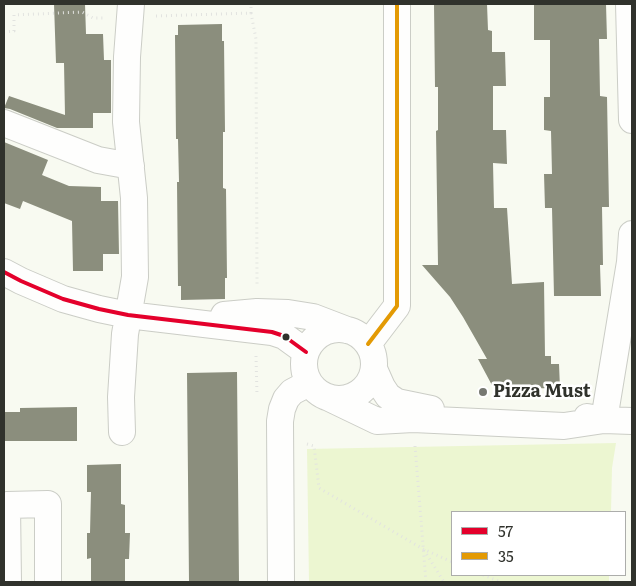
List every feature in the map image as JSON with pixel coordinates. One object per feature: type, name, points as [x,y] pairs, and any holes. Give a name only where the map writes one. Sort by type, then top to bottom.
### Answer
[{"type":"street","points":[[122,432],[122,380],[128,315],[135,278],[134,198],[126,122],[126,57],[131,4]]},
{"type":"street","points":[[358,337],[397,306],[397,4]]},
{"type":"street","points":[[630,4],[632,120]]},
{"type":"street","points":[[4,123],[98,160],[131,166]]},
{"type":"street","points":[[604,420],[630,262],[632,234]]},
{"type":"street","points":[[4,272],[21,282],[63,299],[99,309],[128,315],[272,332],[284,336],[306,352]]},
{"type":"street","points":[[168,319],[257,312],[288,313],[314,317],[358,337],[372,353],[374,369],[382,387],[388,396],[397,402],[431,409],[530,408],[604,420]]},
{"type":"street","points":[[358,337],[340,329],[320,335],[312,342],[306,352],[304,365],[317,389],[377,421],[413,419],[564,426],[604,420],[632,420]]},
{"type":"street","points":[[281,582],[280,444],[282,409],[292,392],[317,389],[339,399],[349,397],[364,389],[374,369]]},
{"type":"street","points":[[8,582],[7,505],[48,504],[48,582]]},
{"type":"path","points":[[251,13],[256,39],[257,312]]},
{"type":"path","points":[[413,419],[426,582]]},
{"type":"path","points":[[280,444],[306,444],[314,446],[319,488],[423,549],[451,562]]},
{"type":"path","points":[[423,549],[444,582]]},
{"type":"path","points":[[485,576],[500,582]]},
{"type":"green space","points":[[616,443],[612,468],[611,511],[451,511],[451,576],[609,576],[609,582],[309,582],[307,449]]},
{"type":"building","points":[[54,4],[85,4],[86,34],[103,34],[104,60],[111,60],[111,113],[93,113],[93,128],[57,128],[4,108],[9,96],[65,115],[64,63],[56,63]]},
{"type":"building","points":[[434,4],[487,4],[488,30],[492,31],[492,52],[505,52],[506,86],[493,86],[493,130],[506,130],[507,164],[493,163],[494,208],[507,208],[512,284],[544,282],[545,356],[551,356],[551,364],[559,364],[560,388],[494,389],[478,359],[487,359],[463,317],[450,297],[422,265],[438,265],[436,131],[438,130],[438,87],[435,87]]},
{"type":"building","points":[[534,4],[606,4],[607,39],[599,39],[600,96],[607,97],[609,207],[602,207],[603,265],[600,265],[601,296],[554,296],[552,208],[545,208],[544,174],[552,174],[551,131],[544,130],[544,97],[550,97],[550,40],[534,40]]},
{"type":"building","points":[[222,24],[222,41],[224,41],[225,132],[223,132],[223,188],[226,189],[227,278],[225,278],[225,299],[181,300],[181,286],[178,286],[177,182],[179,182],[178,139],[176,139],[175,35],[178,35],[178,25]]},
{"type":"building","points":[[4,142],[48,160],[42,175],[69,186],[101,187],[101,201],[118,201],[119,254],[103,254],[103,271],[73,271],[72,221],[23,201],[20,209],[4,203]]},
{"type":"building","points":[[237,372],[239,582],[189,582],[187,373]]},
{"type":"building","points":[[77,407],[77,441],[4,441],[4,412],[20,412],[20,408]]},
{"type":"building","points":[[121,464],[121,504],[125,505],[125,533],[130,533],[129,559],[125,559],[125,582],[91,582],[91,558],[87,559],[87,533],[90,533],[91,492],[87,492],[87,465]]},
{"type":"transit line","name":"35","points":[[368,344],[397,306],[397,4]]},
{"type":"transit line","name":"57","points":[[4,272],[63,299],[99,309],[128,315],[272,332],[284,336],[306,352]]},
{"type":"place","name":"Pizza Must","points":[[483,392]]}]
